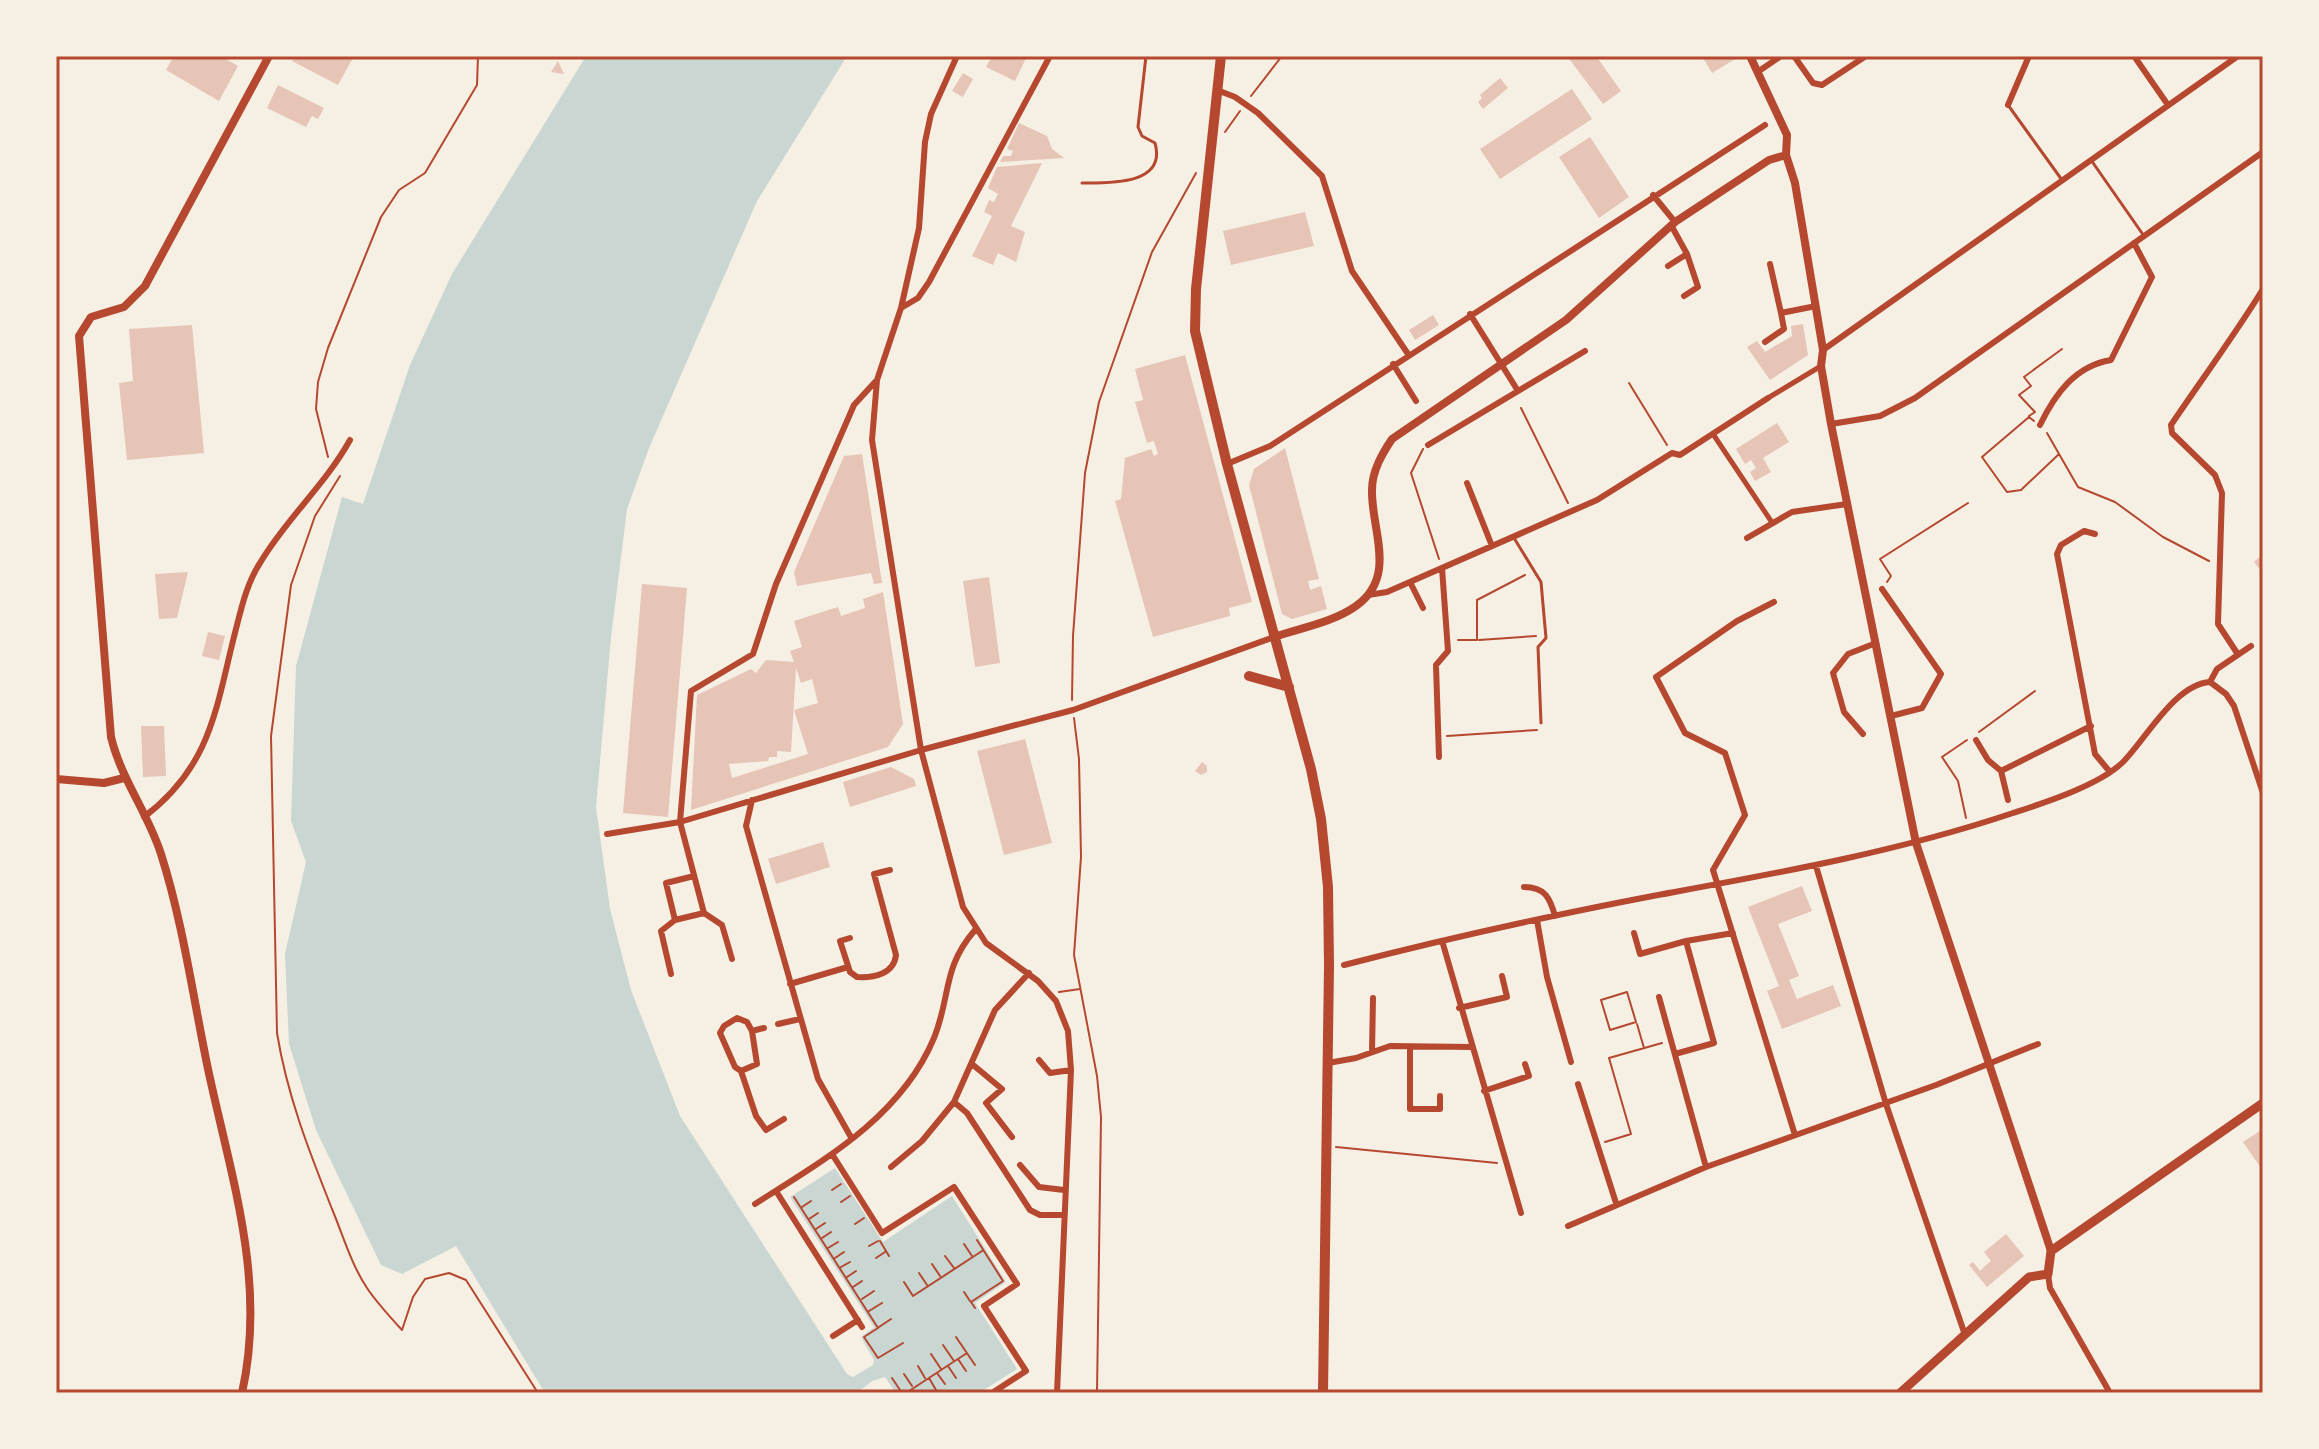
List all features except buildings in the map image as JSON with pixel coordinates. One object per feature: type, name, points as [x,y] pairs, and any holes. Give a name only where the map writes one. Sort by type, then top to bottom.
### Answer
[{"type":"main road","points":[[1221,56],[1195,331],[1227,464],[1311,769],[1323,833],[1328,887],[1323,1393]]},
{"type":"main road","points":[[1249,676],[1289,687]]},
{"type":"main road","points":[[1900,1393],[1964,1332],[2029,1277],[2048,1274],[2051,1251],[2263,1103]]},
{"type":"street","points":[[242,1393],[251,1329],[252,1279],[246,1239],[166,869],[124,778],[111,737],[79,336],[91,317],[124,307],[145,286],[269,56]]},
{"type":"street","points":[[957,56],[931,114],[925,142],[919,228],[901,308],[877,380],[872,440],[921,750],[963,907],[986,943],[1029,973],[1051,993],[1068,1031],[1071,1070],[1057,1393]]},
{"type":"street","points":[[901,308],[918,298],[929,282],[1050,56]]},
{"type":"street","points":[[1750,56],[1787,135],[1786,155],[1795,183],[1816,306],[1823,350],[1821,366],[1831,424],[1916,843],[2051,1251]]},
{"type":"street","points":[[1759,71],[1781,56]]},
{"type":"street","points":[[1794,56],[1813,83],[1822,85],[1866,56]]},
{"type":"street","points":[[2008,105],[2029,56]]},
{"type":"street","points":[[2134,56],[2168,105]]},
{"type":"street","points":[[1823,350],[2238,56]]},
{"type":"street","points":[[1217,90],[1235,97],[1258,113],[1322,176],[1352,271],[1408,354]]},
{"type":"street","points":[[1227,464],[1270,446],[1765,125]]},
{"type":"street","points":[[1831,424],[1880,416],[1907,403],[2263,152]]},
{"type":"street","points":[[1368,595],[1380,568],[1381,554],[1372,490],[1380,457],[1403,429],[1566,320],[1673,224],[1769,160],[1786,155]]},
{"type":"street","points":[[1653,195],[1673,224],[1698,287],[1684,296]]},
{"type":"street","points":[[2040,425],[2059,389],[2098,363],[2111,360],[2152,277],[2134,243]]},
{"type":"street","points":[[1668,266],[1687,254]]},
{"type":"street","points":[[1765,342],[1784,329],[1770,264]]},
{"type":"street","points":[[2237,653],[2218,624],[2217,566],[2222,493],[2215,475],[2177,437],[2171,425],[2206,372],[2221,358],[2263,289]]},
{"type":"street","points":[[1781,313],[1816,306]]},
{"type":"street","points":[[1470,314],[1518,391]]},
{"type":"street","points":[[1428,445],[1585,351]]},
{"type":"street","points":[[1393,364],[1416,401]]},
{"type":"street","points":[[607,834],[680,822],[921,750],[1073,710],[1346,612],[1368,595],[1410,582],[1597,500],[1713,434],[1821,366]]},
{"type":"street","points":[[732,959],[722,925],[704,913],[680,822],[691,691],[753,654],[776,584],[854,405],[877,380]]},
{"type":"street","points":[[1713,434],[1771,521]]},
{"type":"street","points":[[144,817],[173,792],[206,745],[243,602],[259,563],[335,468],[350,440]]},
{"type":"street","points":[[1467,483],[1492,546]]},
{"type":"street","points":[[1747,538],[1771,521],[1792,512],[1847,504]]},
{"type":"street","points":[[2095,534],[2084,531],[2061,545],[2057,554],[2095,754],[2110,772]]},
{"type":"street","points":[[1439,757],[1436,665],[1448,651],[1442,568]]},
{"type":"street","points":[[1410,582],[1423,608]]},
{"type":"street","points":[[1882,589],[1941,674],[1922,708],[1891,716]]},
{"type":"street","points":[[1774,602],[1737,621],[1656,677],[1685,733],[1725,753],[1745,815],[1713,870],[1795,1135]]},
{"type":"street","points":[[1863,734],[1844,712],[1833,673],[1848,654],[1876,643]]},
{"type":"street","points":[[2210,682],[2217,669],[2251,646]]},
{"type":"street","points":[[1344,965],[1555,916],[1816,866],[1916,843],[2013,813],[2122,764],[2183,694],[2197,684],[2210,682],[2226,694],[2234,706],[2263,793]]},
{"type":"street","points":[[2001,771],[2091,726]]},
{"type":"street","points":[[1976,740],[1988,760],[2001,771],[2008,800]]},
{"type":"street","points":[[56,779],[104,783],[124,778]]},
{"type":"street","points":[[752,800],[746,826],[800,1019],[823,1091],[852,1139]]},
{"type":"street","points":[[1816,866],[1886,1104],[1964,1332]]},
{"type":"street","points":[[865,877],[890,870]]},
{"type":"street","points":[[850,938],[840,941],[853,975],[862,978],[888,971],[895,965],[895,952],[874,874]]},
{"type":"street","points":[[675,920],[666,883],[694,876]]},
{"type":"street","points":[[1524,887],[1536,887],[1551,898],[1555,916]]},
{"type":"street","points":[[671,974],[661,931],[675,920],[704,913]]},
{"type":"street","points":[[1537,920],[1547,977],[1571,1062]]},
{"type":"street","points":[[755,1204],[832,1154],[895,1100],[921,1063],[939,1024],[953,959],[975,930]]},
{"type":"street","points":[[1634,933],[1640,954],[1686,941],[1733,933]]},
{"type":"street","points":[[1675,1054],[1714,1043],[1686,941]]},
{"type":"street","points":[[1443,944],[1459,1008],[1521,1213]]},
{"type":"street","points":[[790,984],[848,967]]},
{"type":"street","points":[[891,1167],[922,1141],[954,1102],[995,1010],[1029,973]]},
{"type":"street","points":[[1459,1008],[1507,997],[1502,976]]},
{"type":"street","points":[[1659,997],[1706,1167]]},
{"type":"street","points":[[1372,1052],[1373,998]]},
{"type":"street","points":[[741,1071],[752,1069],[758,1061],[752,1031],[747,1022],[737,1018],[724,1026],[720,1033],[735,1067],[741,1071],[756,1116],[766,1130],[784,1119]]},
{"type":"street","points":[[778,1024],[800,1019]]},
{"type":"street","points":[[752,1031],[764,1028]]},
{"type":"street","points":[[1568,1226],[1600,1216],[1616,1203],[1706,1167],[1886,1104],[2038,1044]]},
{"type":"street","points":[[1328,1063],[1390,1046],[1471,1047]]},
{"type":"street","points":[[1410,1047],[1410,1109],[1440,1109],[1440,1096]]},
{"type":"street","points":[[1039,1060],[1050,1073],[1071,1070]]},
{"type":"street","points":[[972,1064],[1002,1089],[986,1103],[1012,1137]]},
{"type":"street","points":[[1484,1091],[1529,1076],[1525,1064]]},
{"type":"street","points":[[1578,1084],[1616,1203]]},
{"type":"street","points":[[954,1102],[967,1113],[1030,1210],[1040,1215],[1063,1215]]},
{"type":"street","points":[[832,1154],[882,1233],[954,1187],[1017,1284],[984,1306],[1026,1371],[992,1393]]},
{"type":"street","points":[[1020,1165],[1039,1187],[1064,1190]]},
{"type":"street","points":[[776,1191],[860,1324],[833,1336]]},
{"type":"street","points":[[2048,1274],[2050,1288],[2110,1393]]},
{"type":"lane","points":[[1082,183],[1117,183],[1153,169],[1158,159],[1155,143],[1142,136],[1138,127],[1146,56]]},
{"type":"lane","points":[[2008,105],[2062,180]]},
{"type":"lane","points":[[2091,160],[2144,236]]},
{"type":"lane","points":[[1513,537],[1541,582],[1546,636],[1538,647],[1541,723]]},
{"type":"path","points":[[1217,143],[1270,68],[1282,56]]},
{"type":"path","points":[[1097,1393],[1101,1117],[1074,955],[1081,843],[1079,759],[1073,710],[1073,636],[1085,473],[1099,402],[1152,252],[1200,168]]},
{"type":"path","points":[[2059,454],[2021,490],[2007,492],[1982,457],[2035,412],[2019,395],[2031,386],[2024,377],[2062,349]]},
{"type":"path","points":[[1629,383],[1676,454]]},
{"type":"path","points":[[1521,408],[1544,449],[1572,511]]},
{"type":"path","points":[[2029,417],[2040,425],[2078,487],[2115,502],[2163,537],[2217,566]]},
{"type":"path","points":[[1428,445],[1418,452],[1411,473],[1442,568]]},
{"type":"path","points":[[1882,589],[1891,576],[1880,559],[1968,503]]},
{"type":"path","points":[[1477,640],[1477,600],[1534,570]]},
{"type":"path","points":[[1447,640],[1546,636]]},
{"type":"path","points":[[1439,736],[1542,729]]},
{"type":"path","points":[[273,909],[277,1033],[283,1072],[301,1130],[366,1287],[402,1330],[413,1297],[425,1279],[449,1273],[466,1280],[538,1393]]},
{"type":"path","points":[[1051,993],[1081,989]]},
{"type":"path","points":[[1636,1022],[1610,1030],[1601,1000],[1627,992],[1644,1048]]},
{"type":"path","points":[[1597,1144],[1631,1134],[1609,1058],[1671,1040]]},
{"type":"path","points":[[1325,1145],[1506,1164]]},
{"type":"path","points":[[832,1190],[843,1183]]},
{"type":"path","points":[[841,1202],[850,1196]]},
{"type":"path","points":[[794,1197],[878,1328]]},
{"type":"path","points":[[801,1208],[811,1201]]},
{"type":"path","points":[[809,1220],[818,1213]]},
{"type":"path","points":[[855,1224],[865,1217]]},
{"type":"path","points":[[815,1229],[825,1223]]},
{"type":"path","points":[[821,1239],[831,1232]]},
{"type":"path","points":[[869,1246],[879,1240]]},
{"type":"path","points":[[827,1249],[838,1242]]},
{"type":"path","points":[[964,1244],[972,1257]]},
{"type":"path","points":[[904,1282],[913,1296],[983,1250]]},
{"type":"path","points":[[876,1258],[887,1251]]},
{"type":"path","points":[[834,1259],[844,1252]]},
{"type":"path","points":[[945,1256],[954,1269]]},
{"type":"path","points":[[840,1268],[850,1262]]},
{"type":"path","points":[[932,1264],[941,1278]]},
{"type":"path","points":[[846,1278],[856,1271]]},
{"type":"path","points":[[919,1273],[928,1287]]},
{"type":"path","points":[[853,1288],[862,1281]]},
{"type":"path","points":[[860,1300],[874,1291]]},
{"type":"path","points":[[964,1292],[971,1302]]},
{"type":"path","points":[[868,1312],[882,1303]]},
{"type":"path","points":[[891,1319],[864,1337],[878,1358],[903,1343]]},
{"type":"path","points":[[956,1337],[975,1365]]},
{"type":"path","points":[[943,1345],[966,1371]]},
{"type":"path","points":[[892,1378],[904,1393],[967,1353]]},
{"type":"path","points":[[931,1354],[941,1370]]},
{"type":"path","points":[[918,1366],[936,1390]]},
{"type":"path","points":[[948,1366],[956,1378]]},
{"type":"path","points":[[937,1373],[945,1384]]},
{"type":"path","points":[[904,1374],[921,1393]]},
{"type":"shaded area","points":[[586,56],[847,56],[757,201],[649,448],[627,509],[611,637],[596,807],[610,909],[631,990],[680,1116],[847,1374],[853,1377],[873,1365],[874,1360],[861,1337],[874,1327],[790,1197],[835,1168],[883,1242],[952,1196],[1006,1282],[975,1303],[1017,1369],[979,1393],[896,1393],[885,1377],[872,1381],[857,1393],[545,1393],[456,1246],[402,1274],[381,1265],[316,1130],[289,1044],[285,954],[306,862],[291,821],[296,666],[342,497],[363,504],[410,365],[452,274]]}]
